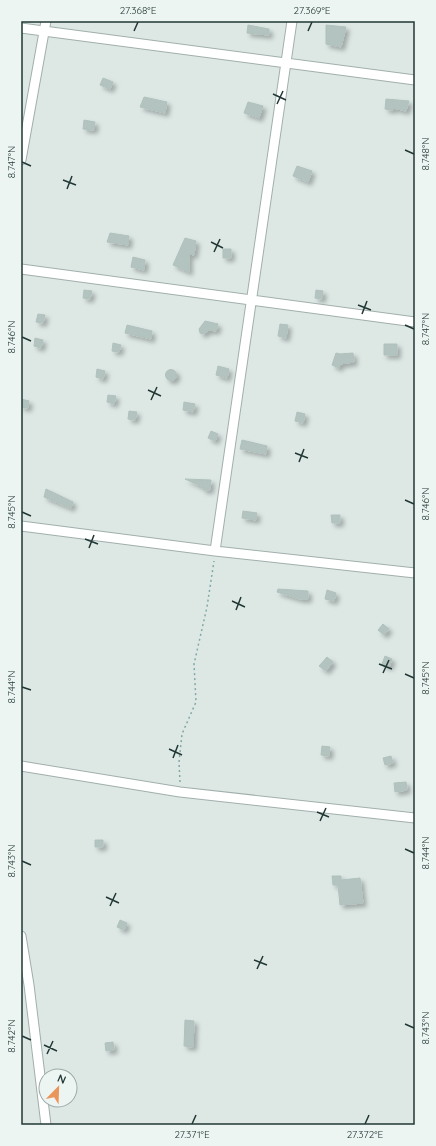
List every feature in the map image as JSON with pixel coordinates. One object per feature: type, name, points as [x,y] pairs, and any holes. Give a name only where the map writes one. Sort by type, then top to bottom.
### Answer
[{"type":"street","points":[[21,160],[46,21]]},
{"type":"street","points":[[215,551],[292,21]]},
{"type":"street","points":[[21,28],[415,80]]},
{"type":"street","points":[[21,268],[415,322]]},
{"type":"street","points":[[21,526],[215,551],[415,573]]},
{"type":"street","points":[[21,766],[180,792],[415,818]]},
{"type":"street","points":[[21,936],[29,985],[46,1125]]},
{"type":"path","points":[[180,792],[179,762],[182,734],[196,702],[194,664],[207,607],[215,551]]},
{"type":"building","points":[[248,25],[269,29],[269,35],[247,33]]},
{"type":"building","points":[[326,25],[346,27],[341,47],[326,44]]},
{"type":"building","points":[[103,78],[113,82],[110,89],[100,85]]},
{"type":"building","points":[[144,97],[167,102],[165,113],[140,107]]},
{"type":"building","points":[[386,99],[409,101],[406,111],[393,108],[393,110],[385,109]]},
{"type":"building","points":[[248,102],[263,106],[259,118],[244,113]]},
{"type":"building","points":[[84,120],[95,122],[94,130],[83,129]]},
{"type":"building","points":[[297,166],[312,171],[308,182],[293,176]]},
{"type":"building","points":[[110,233],[129,236],[128,245],[107,242]]},
{"type":"building","points":[[185,238],[196,241],[194,255],[189,254],[189,272],[173,265]]},
{"type":"building","points":[[223,249],[231,249],[231,258],[223,258]]},
{"type":"building","points":[[133,257],[145,260],[144,270],[131,267]]},
{"type":"building","points":[[84,290],[92,291],[90,299],[83,298]]},
{"type":"building","points":[[316,290],[323,291],[322,299],[315,298]]},
{"type":"building","points":[[38,314],[45,315],[43,323],[36,322]]},
{"type":"building","points":[[205,321],[218,324],[216,331],[209,330],[203,334],[200,333],[199,329]]},
{"type":"building","points":[[280,324],[288,325],[286,338],[278,336]]},
{"type":"building","points":[[127,325],[152,331],[151,339],[125,333]]},
{"type":"building","points":[[35,338],[43,340],[41,348],[34,346]]},
{"type":"building","points":[[113,343],[121,345],[119,352],[112,351]]},
{"type":"building","points":[[384,344],[397,344],[397,355],[384,355]]},
{"type":"building","points":[[336,353],[353,353],[354,362],[340,364],[339,368],[332,365]]},
{"type":"building","points":[[218,366],[229,369],[227,378],[216,375]]},
{"type":"building","points":[[97,369],[105,371],[103,379],[96,377]]},
{"type":"building","points":[[169,370],[173,370],[175,371],[175,379],[169,380],[166,377],[166,373]]},
{"type":"building","points":[[108,395],[116,396],[114,404],[107,402]]},
{"type":"building","points":[[21,399],[29,401],[28,408],[21,407]]},
{"type":"building","points":[[184,402],[195,404],[193,412],[183,410]]},
{"type":"building","points":[[129,411],[137,412],[135,420],[128,419]]},
{"type":"building","points":[[297,412],[305,414],[303,423],[295,421]]},
{"type":"building","points":[[211,431],[218,434],[215,441],[208,438]]},
{"type":"building","points":[[242,440],[267,446],[266,454],[240,449]]},
{"type":"building","points":[[185,479],[211,480],[210,490],[203,490],[203,487]]},
{"type":"building","points":[[46,489],[73,502],[71,508],[44,497]]},
{"type":"building","points":[[243,511],[257,513],[256,520],[242,518]]},
{"type":"building","points":[[331,515],[340,515],[340,523],[332,523]]},
{"type":"building","points":[[278,589],[308,591],[308,599],[300,599],[277,592]]},
{"type":"building","points":[[327,590],[336,593],[334,601],[325,599]]},
{"type":"building","points":[[383,624],[389,629],[384,635],[378,630]]},
{"type":"building","points":[[385,656],[392,659],[389,667],[382,664]]},
{"type":"building","points":[[327,657],[333,662],[326,671],[319,666]]},
{"type":"building","points":[[322,746],[330,747],[329,756],[321,755]]},
{"type":"building","points":[[391,756],[393,763],[385,765],[383,758]]},
{"type":"building","points":[[406,782],[407,790],[395,792],[394,783]]},
{"type":"building","points":[[95,840],[103,840],[103,847],[95,847]]},
{"type":"building","points":[[332,876],[341,876],[341,880],[360,878],[363,903],[340,905],[338,885],[333,885]]},
{"type":"building","points":[[120,920],[127,923],[124,930],[117,927]]},
{"type":"building","points":[[185,1020],[194,1021],[193,1047],[184,1046]]},
{"type":"building","points":[[113,1042],[114,1050],[106,1051],[105,1043]]}]
